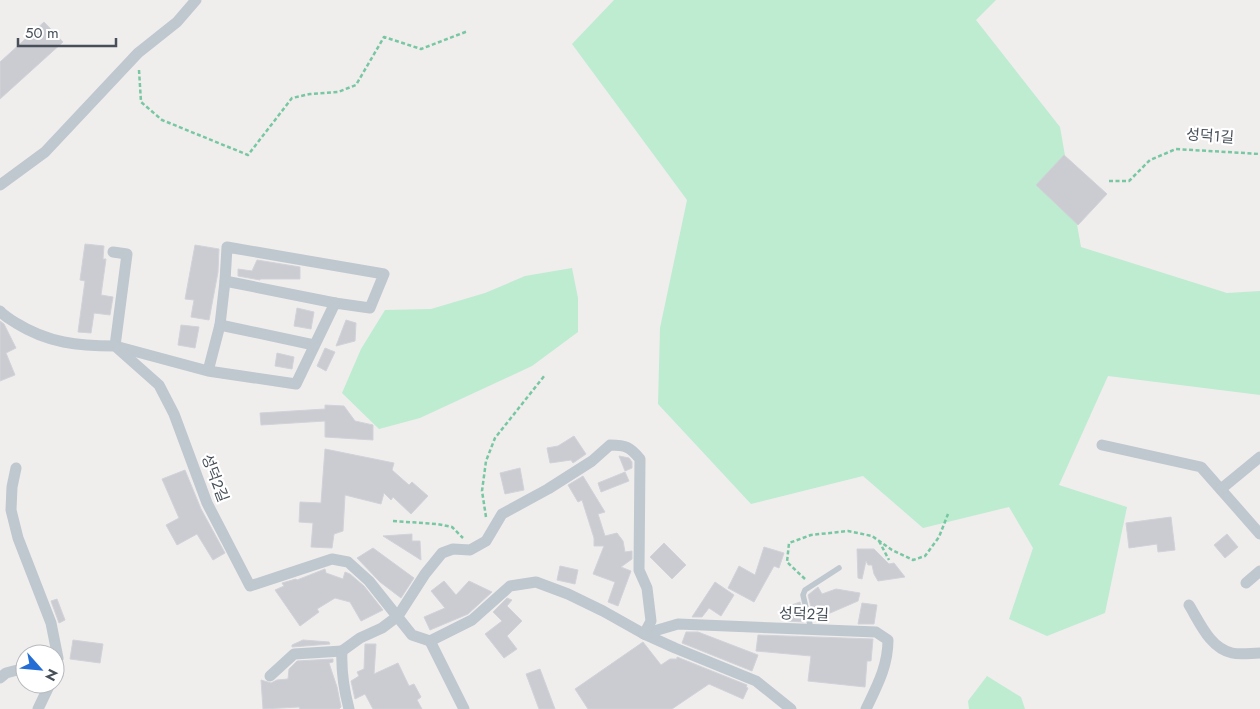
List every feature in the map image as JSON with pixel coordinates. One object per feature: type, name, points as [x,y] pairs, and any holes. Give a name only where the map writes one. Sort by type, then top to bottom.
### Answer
[{"type":"street","points":[[0,185],[44,152],[138,53],[177,22],[196,0]]},
{"type":"street","points":[[208,371],[220,325],[227,247],[384,274],[370,308],[225,281]]},
{"type":"street","points":[[113,252],[127,254],[115,346]]},
{"type":"street","points":[[0,311],[3,315],[27,330],[56,342],[92,346],[115,346],[208,371],[296,384],[335,303]]},
{"type":"street","points":[[220,325],[314,345]]},
{"type":"street","name":"성덕2길","points":[[115,346],[159,386],[174,414],[207,503],[250,586],[332,559],[348,562],[369,581],[412,635],[430,641]]},
{"type":"street","points":[[1102,444],[1201,467],[1260,534]]},
{"type":"street","points":[[270,676],[294,654],[342,651],[360,638],[382,628],[398,616],[425,574],[442,553],[453,549],[470,550],[486,541],[502,514],[548,489],[592,461],[610,445],[622,445],[632,449],[640,459],[639,570],[647,588],[651,621],[644,634]]},
{"type":"street","points":[[1221,489],[1260,457]]},
{"type":"street","points":[[16,468],[12,487],[11,510],[23,554],[51,624],[54,644]]},
{"type":"street","points":[[1246,583],[1260,571]]},
{"type":"street","points":[[464,709],[430,641],[472,620],[510,586],[536,582],[568,594],[644,634],[756,681],[792,709]]},
{"type":"street","points":[[1189,605],[1206,634],[1218,647],[1233,653],[1260,653]]},
{"type":"street","name":"성덕2길","points":[[644,634],[678,624],[876,632],[888,640],[888,652],[882,676],[866,709]]},
{"type":"street","points":[[342,651],[341,674],[347,694],[348,709]]},
{"type":"street","points":[[0,678],[6,673],[15,671]]},
{"type":"street","points":[[38,709],[45,694]]},
{"type":"lane","points":[[811,629],[803,596],[805,590],[839,568]]},
{"type":"path","points":[[138,53],[141,102],[162,120],[248,156],[292,98],[310,94],[338,92],[356,85],[384,37],[421,49],[468,31]]},
{"type":"path","name":"성덕1길","points":[[1109,181],[1129,181],[1150,160],[1176,149],[1260,154]]},
{"type":"path","points":[[486,541],[486,515],[482,491],[486,461],[495,438],[545,375]]},
{"type":"path","points":[[805,590],[805,578],[787,562],[790,543],[812,535],[848,531],[872,536],[892,550],[912,560],[925,556],[939,537],[948,514]]},
{"type":"path","points":[[393,521],[452,527],[463,538],[470,550]]},
{"type":"path","points":[[878,540],[889,560]]},
{"type":"green space","points":[[614,0],[996,0],[976,20],[1060,127],[1081,247],[1227,293],[1260,291],[1260,395],[1108,376],[1059,485],[1127,507],[1105,613],[1047,636],[1009,619],[1033,548],[1009,507],[923,528],[863,476],[751,504],[658,404],[660,328],[687,200],[572,44]]},
{"type":"green space","points":[[572,268],[578,298],[578,332],[532,366],[420,418],[379,429],[342,393],[361,349],[385,310],[431,309],[485,293],[525,276]]},
{"type":"green space","points":[[987,676],[1021,697],[1025,709],[969,709],[968,701]]},
{"type":"building","points":[[44,22],[63,42],[0,99],[0,62]]},
{"type":"building","points":[[1064,155],[1107,194],[1078,225],[1036,185]]},
{"type":"building","points":[[85,244],[104,246],[103,259],[106,259],[101,295],[113,297],[110,315],[94,313],[91,333],[78,332],[85,281],[80,280]]},
{"type":"building","points":[[195,245],[219,249],[218,272],[209,320],[191,317],[194,300],[185,299]]},
{"type":"building","points":[[257,260],[300,267],[300,279],[260,280],[238,276],[238,269],[252,271]]},
{"type":"building","points":[[297,308],[314,312],[311,329],[294,326]]},
{"type":"building","points":[[346,320],[356,323],[355,341],[336,346]]},
{"type":"building","points":[[0,321],[4,324],[16,348],[6,353],[15,375],[0,381]]},
{"type":"building","points":[[181,325],[199,327],[195,348],[178,345]]},
{"type":"building","points":[[325,348],[335,352],[326,371],[317,366]]},
{"type":"building","points":[[277,353],[294,357],[292,369],[275,366]]},
{"type":"building","points":[[325,405],[344,406],[355,421],[373,425],[373,440],[325,437],[325,421],[261,425],[260,413],[325,409]]},
{"type":"building","points":[[574,436],[586,454],[573,463],[571,460],[550,463],[547,448],[558,446]]},
{"type":"building","points":[[325,449],[394,463],[392,470],[409,485],[412,482],[428,496],[411,514],[393,497],[391,500],[384,493],[381,504],[345,495],[343,531],[334,534],[332,548],[311,547],[313,523],[299,522],[300,502],[321,503]]},
{"type":"building","points":[[619,456],[629,458],[632,462],[632,468],[625,471]]},
{"type":"building","points":[[520,468],[524,490],[505,494],[500,473]]},
{"type":"building","points":[[185,470],[201,509],[225,553],[213,560],[197,534],[177,545],[166,525],[179,518],[162,479]]},
{"type":"building","points":[[625,472],[629,481],[601,492],[598,483]]},
{"type":"building","points":[[583,476],[605,512],[598,514],[605,536],[617,533],[623,541],[625,552],[632,551],[632,559],[621,567],[631,571],[618,606],[608,602],[615,582],[593,574],[604,546],[594,546],[594,538],[582,500],[578,502],[568,485]]},
{"type":"building","points":[[1171,517],[1175,550],[1158,552],[1157,544],[1129,548],[1126,523]]},
{"type":"building","points":[[412,534],[412,541],[420,541],[421,560],[383,536]]},
{"type":"building","points":[[1227,534],[1238,547],[1225,558],[1214,545]]},
{"type":"building","points":[[664,543],[686,565],[672,579],[650,557]]},
{"type":"building","points":[[764,547],[784,553],[779,568],[774,566],[754,602],[728,588],[739,566],[755,575]]},
{"type":"building","points":[[373,548],[414,578],[401,598],[380,582],[357,558]]},
{"type":"building","points":[[857,549],[874,549],[889,564],[894,563],[905,577],[878,581],[872,565],[868,565],[866,561],[862,579],[858,578]]},
{"type":"building","points":[[560,566],[578,570],[575,584],[557,580]]},
{"type":"building","points":[[325,569],[326,573],[343,579],[345,572],[350,574],[364,586],[383,610],[361,621],[350,602],[335,598],[317,609],[319,612],[300,626],[275,590],[284,586],[282,583],[297,580]]},
{"type":"building","points":[[444,581],[456,595],[469,581],[492,592],[468,614],[430,630],[424,617],[445,608],[431,591]]},
{"type":"building","points":[[715,582],[734,595],[721,616],[709,608],[702,617],[692,617]]},
{"type":"building","points":[[818,587],[822,594],[836,589],[860,593],[858,601],[814,620],[808,595]]},
{"type":"building","points":[[507,598],[512,600],[507,606],[522,621],[507,636],[517,649],[504,658],[485,634],[502,621],[493,612]]},
{"type":"building","points":[[57,599],[65,620],[59,623],[51,601]]},
{"type":"building","points":[[800,602],[804,622],[787,621],[783,608]]},
{"type":"building","points":[[862,603],[877,605],[874,624],[858,624]]},
{"type":"building","points":[[686,632],[698,632],[758,655],[752,671],[682,643]]},
{"type":"building","points":[[758,635],[873,639],[871,661],[867,661],[865,687],[808,681],[811,656],[756,651]]},
{"type":"building","points":[[73,640],[103,644],[100,663],[70,659]]},
{"type":"building","points":[[303,640],[329,642],[330,644],[292,647],[292,645]]},
{"type":"building","points":[[643,642],[661,665],[670,659],[677,659],[677,657],[747,685],[746,687],[748,688],[743,699],[709,684],[672,709],[588,709],[575,689]]},
{"type":"building","points":[[365,644],[376,644],[374,674],[398,663],[409,686],[414,684],[421,697],[417,700],[422,709],[373,709],[365,694],[355,699],[351,681],[359,676],[357,672],[364,669]]},
{"type":"building","points":[[333,659],[333,662],[329,663],[337,687],[341,707],[339,709],[300,709],[299,707],[263,709],[261,680],[271,683],[277,680],[288,679],[289,669],[297,661]]},
{"type":"building","points":[[540,669],[555,709],[539,709],[526,674]]}]
